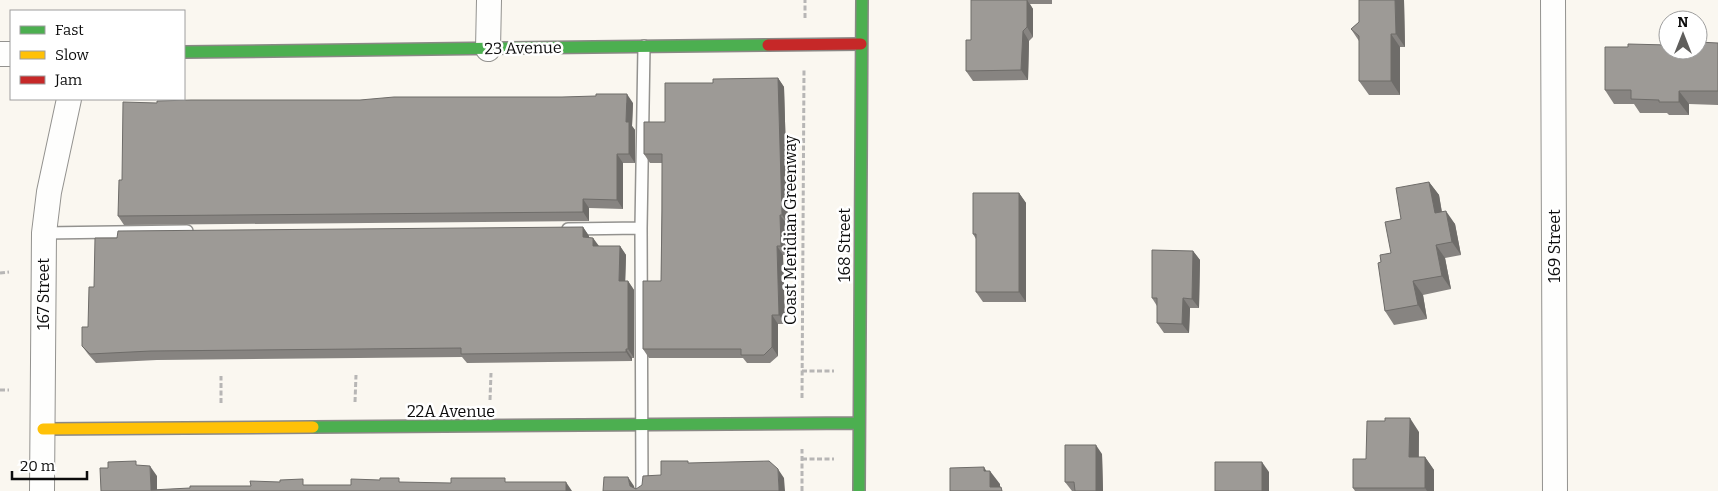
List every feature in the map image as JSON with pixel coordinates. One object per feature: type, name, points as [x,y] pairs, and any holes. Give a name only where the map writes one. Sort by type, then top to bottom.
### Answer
[{"type":"street","points":[[488,49],[489,0]]},
{"type":"street","name":"168 Street","points":[[859,491],[862,0]]},
{"type":"street","name":"169 Street","points":[[1554,0],[1555,491]]},
{"type":"street","name":"23 Avenue","points":[[185,52],[861,44]]},
{"type":"street","name":"167 Street","points":[[42,491],[44,233],[49,192],[69,100]]},
{"type":"street","name":"22A Avenue","points":[[43,430],[859,423]]},
{"type":"lane","points":[[642,491],[644,46]]},
{"type":"lane","points":[[558,229],[642,228]]},
{"type":"lane","points":[[44,233],[202,231]]},
{"type":"path","name":"Coast Meridian Greenway","points":[[802,404],[804,62]]},
{"type":"path","points":[[0,273],[9,272]]},
{"type":"path","points":[[802,371],[859,370]]},
{"type":"path","points":[[0,390],[9,390]]},
{"type":"path","points":[[802,446],[802,491]]},
{"type":"building","points":[[971,0],[1027,0],[1027,27],[1023,31],[1021,70],[966,71],[966,40],[971,40]]},
{"type":"building","points":[[1359,0],[1395,0],[1396,34],[1391,34],[1391,81],[1359,81],[1359,36],[1351,29],[1359,22]]},
{"type":"building","points":[[1708,42],[1718,43],[1718,91],[1679,91],[1679,102],[1659,102],[1659,100],[1631,99],[1631,90],[1605,90],[1605,47],[1628,47],[1628,44],[1658,45],[1658,60],[1708,60]]},
{"type":"building","points":[[778,78],[782,215],[780,215],[781,246],[777,246],[779,315],[772,315],[772,347],[764,355],[741,355],[741,349],[643,349],[643,281],[661,281],[662,211],[662,154],[644,154],[644,122],[665,122],[665,83],[713,83],[713,79]]},
{"type":"building","points":[[596,94],[627,94],[626,122],[629,122],[629,154],[617,154],[617,200],[583,199],[583,212],[118,216],[119,180],[122,180],[123,102],[360,100],[394,97],[562,97],[596,96]]},
{"type":"building","points":[[1429,182],[1435,213],[1446,211],[1452,242],[1436,245],[1442,276],[1413,281],[1418,305],[1385,311],[1378,263],[1381,262],[1380,255],[1391,253],[1385,222],[1401,219],[1396,188]]},
{"type":"building","points":[[973,193],[1019,193],[1019,292],[976,292],[976,234],[973,234]]},
{"type":"building","points":[[583,227],[583,237],[593,238],[593,246],[620,246],[619,281],[628,281],[628,349],[626,349],[626,352],[461,354],[461,348],[151,351],[90,354],[82,346],[82,327],[88,327],[89,287],[94,287],[95,238],[117,238],[118,231]]},
{"type":"building","points":[[1152,250],[1193,251],[1192,299],[1183,298],[1182,324],[1157,323],[1157,298],[1152,298]]},
{"type":"building","points":[[1385,418],[1410,418],[1409,457],[1425,457],[1425,488],[1353,488],[1353,459],[1366,459],[1367,421],[1385,421]]},
{"type":"building","points":[[1065,445],[1096,445],[1096,491],[1075,491],[1074,482],[1065,482]]},
{"type":"building","points":[[136,461],[136,465],[150,466],[151,490],[190,488],[190,486],[251,486],[250,481],[280,482],[280,480],[303,479],[303,485],[351,485],[351,479],[380,480],[380,478],[399,478],[399,482],[451,483],[451,478],[505,478],[505,482],[566,482],[566,491],[101,491],[100,468],[108,468],[108,462]]},
{"type":"building","points":[[661,461],[688,461],[688,463],[769,461],[778,469],[779,491],[603,491],[604,477],[628,477],[630,486],[636,489],[642,485],[643,476],[661,475]]},
{"type":"building","points":[[1215,462],[1262,462],[1262,491],[1215,491]]},
{"type":"building","points":[[984,467],[984,471],[990,471],[990,487],[1001,487],[1002,491],[950,491],[950,468]]},
{"type":"traffic: fast","points":[[859,491],[862,0]]},
{"type":"traffic: fast","points":[[185,52],[768,45]]},
{"type":"traffic: fast","points":[[313,427],[859,423]]},
{"type":"traffic: slow","points":[[43,429],[313,427]]},
{"type":"traffic: jam","points":[[768,45],[861,44]]}]
